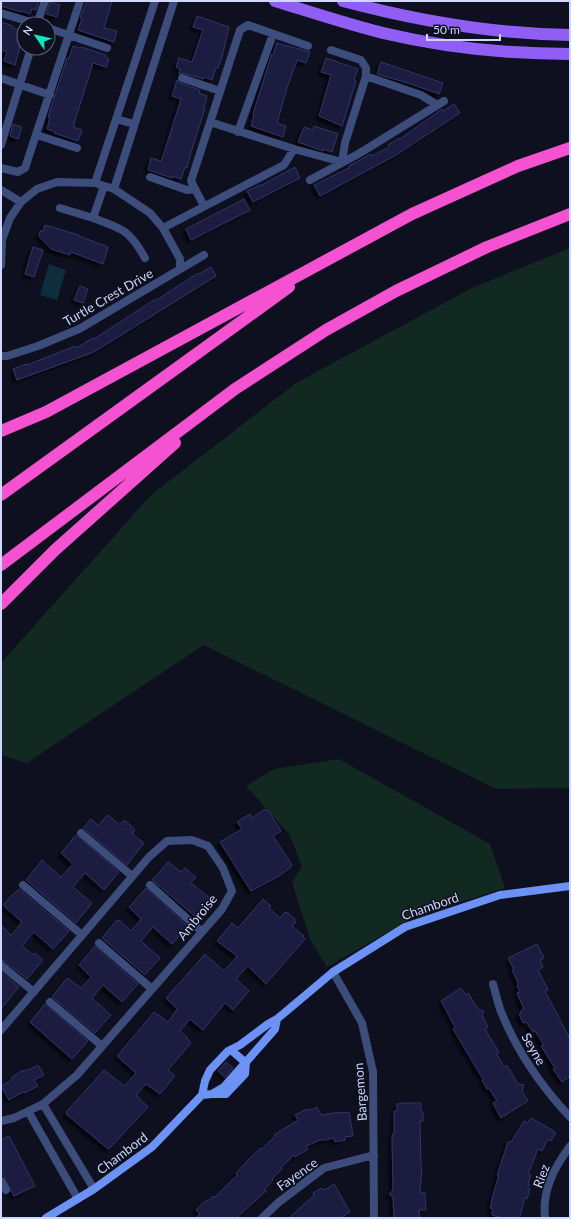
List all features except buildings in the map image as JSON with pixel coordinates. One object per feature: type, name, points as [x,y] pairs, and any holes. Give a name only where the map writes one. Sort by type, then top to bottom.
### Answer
[{"type":"highway","points":[[1,431],[46,412],[412,214],[518,166],[570,148]]},
{"type":"highway","points":[[1,564],[235,389],[326,330],[396,291],[487,247],[570,214]]},
{"type":"highway","points":[[1,495],[329,258]]},
{"type":"highway","points":[[1,604],[55,550],[235,389]]},
{"type":"main road","points":[[276,1],[384,33],[450,45],[503,51],[570,54]]},
{"type":"main road","points":[[343,1],[409,18],[444,24],[513,32],[570,35]]},
{"type":"street","points":[[40,16],[45,1]]},
{"type":"street","points":[[1,168],[18,172],[25,168],[80,1]]},
{"type":"street","points":[[95,183],[155,1]]},
{"type":"street","points":[[114,188],[174,1]]},
{"type":"street","points":[[1,12],[16,17]]},
{"type":"street","points":[[204,206],[191,181],[240,30],[248,25],[308,46]]},
{"type":"street","points":[[56,31],[107,48]]},
{"type":"street","points":[[238,132],[273,34]]},
{"type":"street","points":[[331,50],[361,60],[366,68],[366,76],[345,143],[342,162]]},
{"type":"street","points":[[1,145],[29,56]]},
{"type":"street","points":[[310,180],[360,153],[440,103],[366,76]]},
{"type":"street","points":[[1,78],[50,95]]},
{"type":"street","points":[[182,78],[220,91]]},
{"type":"street","points":[[116,119],[134,124]]},
{"type":"street","points":[[210,122],[294,149],[342,162]]},
{"type":"street","points":[[37,135],[77,148]]},
{"type":"street","points":[[163,228],[284,166],[294,149]]},
{"type":"street","points":[[150,177],[187,190],[195,189]]},
{"type":"street","points":[[1,265],[2,240],[10,218],[21,202],[37,189],[57,182],[95,183],[114,188],[150,213],[163,228],[180,258],[180,269]]},
{"type":"street","points":[[94,218],[104,186]]},
{"type":"street","points":[[1,190],[21,202]]},
{"type":"street","points":[[60,208],[94,218],[122,229],[138,244],[145,258]]},
{"type":"street","name":"Turtle Crest Drive","points":[[1,356],[7,356],[38,346],[79,330],[204,255]]},
{"type":"street","points":[[81,833],[132,876]]},
{"type":"street","name":"Ambroise","points":[[1,1030],[148,857],[167,841],[192,840],[208,846],[223,868],[232,891],[222,909],[77,1075],[42,1104],[14,1118],[1,1121]]},
{"type":"street","points":[[23,885],[82,935]]},
{"type":"street","points":[[150,885],[202,932]]},
{"type":"street","name":"Chambord","points":[[46,1218],[78,1199],[152,1147],[202,1095],[205,1080],[210,1070],[231,1050],[277,1019],[333,972],[405,926],[500,895],[570,886]]},
{"type":"street","points":[[99,943],[152,989]]},
{"type":"street","points":[[1,965],[34,992]]},
{"type":"street","name":"Bargemon","points":[[333,972],[362,1023],[373,1072],[374,1218]]},
{"type":"street","name":"Seyne","points":[[493,984],[502,1013],[516,1042],[536,1077],[570,1118]]},
{"type":"street","points":[[50,1002],[102,1046]]},
{"type":"street","name":"Chambord","points":[[202,1095],[212,1094],[224,1087],[275,1029],[277,1019]]},
{"type":"street","points":[[231,1050],[246,1063]]},
{"type":"street","points":[[42,1104],[94,1188]]},
{"type":"street","points":[[28,1111],[78,1199]]},
{"type":"street","name":"Riez","points":[[544,1218],[547,1186],[555,1169],[570,1146]]},
{"type":"street","name":"Fayence","points":[[262,1218],[278,1202],[324,1168],[374,1155]]},
{"type":"street","points":[[1,1181],[6,1190]]},
{"type":"green space","points":[[570,248],[570,788],[496,789],[204,645],[27,763],[1,755],[1,663],[151,495],[296,383],[472,288]]},
{"type":"green space","points":[[339,759],[490,844],[505,888],[414,917],[327,967],[310,939],[292,882],[302,866],[289,834],[246,786],[274,769]]},
{"type":"water","points":[[49,264],[66,270],[57,300],[40,295]]}]
